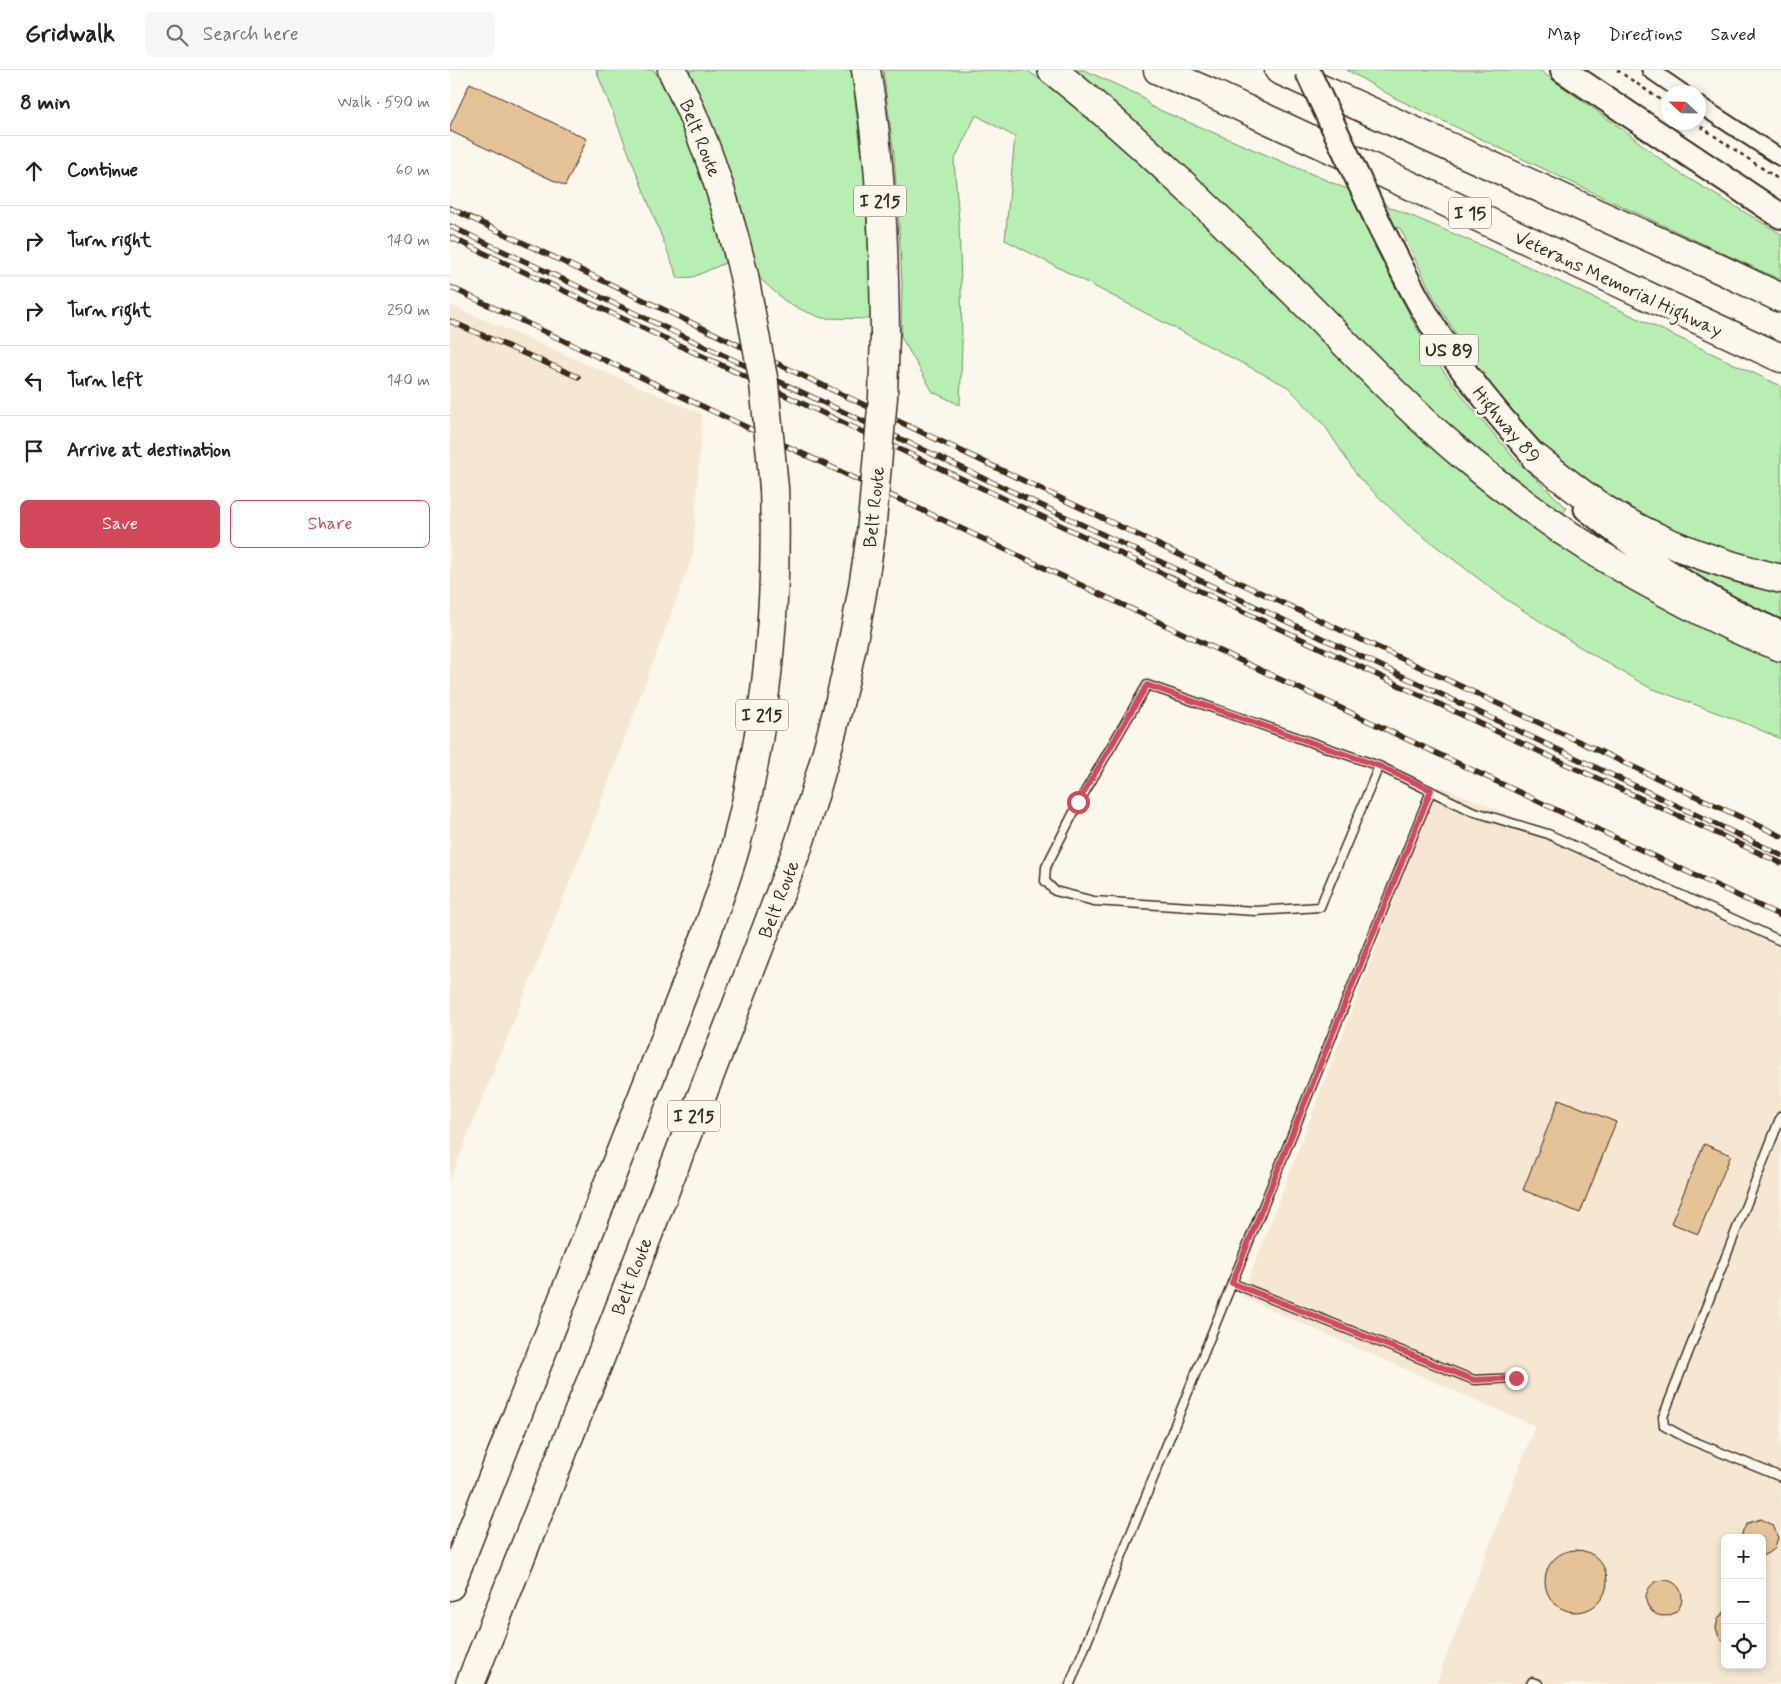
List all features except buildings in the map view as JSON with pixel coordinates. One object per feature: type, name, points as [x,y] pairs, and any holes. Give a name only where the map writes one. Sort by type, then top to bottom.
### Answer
[{"type":"highway","name":"Belt Route","points":[[450,1586],[706,935],[735,847],[757,746],[769,651],[774,582],[774,488],[764,383],[744,276],[719,181],[672,70]]},
{"type":"highway","name":"Belt Route","points":[[470,1684],[798,847],[836,722],[857,622],[871,533],[883,397],[885,333],[881,205],[872,109],[866,70]]},
{"type":"highway","points":[[1052,70],[1088,98],[1174,176],[1412,410],[1467,459],[1559,528],[1630,573],[1713,618],[1781,647]]},
{"type":"highway","name":"Veterans Memorial Highway","points":[[1158,70],[1781,358]]},
{"type":"highway","points":[[1279,70],[1781,298]]},
{"type":"highway","points":[[1536,458],[1597,504],[1645,532],[1692,553],[1781,579]]},
{"type":"main road","name":"Highway 89","points":[[1307,70],[1381,228],[1420,302],[1444,343],[1474,386],[1559,485],[1584,509],[1633,547],[1718,601],[1781,632]]},
{"type":"main road","points":[[1563,70],[1781,216]]},
{"type":"street","points":[[1650,70],[1672,85]]},
{"type":"street","points":[[1706,109],[1781,158]]},
{"type":"lane","points":[[1379,766],[1320,907],[1255,911],[1094,901],[1055,890],[1045,881],[1046,868],[1078,802],[1147,685],[1379,766],[1472,811],[1548,834],[1781,941]]},
{"type":"lane","points":[[1070,1684],[1431,790]]},
{"type":"lane","points":[[1781,1116],[1663,1417],[1664,1426],[1688,1439],[1781,1478]]},
{"type":"lane","points":[[1232,1283],[1474,1380],[1516,1378]]},
{"type":"lane","points":[[1531,1684],[1532,1682],[1538,1684]]},
{"type":"path","points":[[1617,70],[1661,100]]},
{"type":"path","points":[[1706,130],[1781,181]]},
{"type":"shaded area","points":[[450,305],[702,414],[693,555],[591,829],[450,1180]]},
{"type":"shaded area","points":[[1438,785],[1537,826],[1781,942],[1781,1684],[1436,1684],[1535,1426],[1242,1297]]},
{"type":"green space","points":[[596,70],[654,70],[677,115],[697,164],[713,214],[725,263],[693,277],[678,278]]},
{"type":"green space","points":[[686,70],[851,70],[864,172],[872,319],[822,318],[785,301],[757,276],[735,188],[709,118]]},
{"type":"green space","points":[[883,70],[1027,70],[1090,116],[1158,174],[1390,404],[1781,656],[1781,739],[1742,722],[1648,687],[1575,644],[1504,598],[1407,524],[1358,477],[1325,426],[1288,387],[1005,240],[1015,137],[976,115],[954,161],[959,221],[961,283],[960,405],[933,392],[901,337],[902,283],[899,227],[894,155]]},
{"type":"green space","points":[[1077,70],[1084,70],[1143,97],[1150,106],[1497,252],[1781,386],[1781,571],[1767,568],[1623,510],[1562,462],[1513,413],[1468,354],[1433,296],[1400,228],[1362,222],[1416,327],[1439,365],[1515,459],[1567,508],[1561,516],[1488,463],[1074,74]]},
{"type":"green space","points":[[1347,70],[1539,70],[1629,134],[1673,169],[1781,234],[1781,280],[1395,98]]},
{"type":"green space","points":[[1668,561],[1781,593],[1781,621],[1736,601]]},
{"type":"railway","points":[[450,208],[1180,555],[1781,836]]},
{"type":"railway","points":[[450,226],[1781,855]]},
{"type":"railway","points":[[450,237],[1566,764],[1781,863]]},
{"type":"railway","points":[[450,287],[1781,916]]},
{"type":"railway","points":[[450,321],[578,377]]},
{"type":"route","points":[[1078,802],[1147,685],[1379,766],[1431,790],[1232,1283],[1474,1380],[1516,1378]]}]
